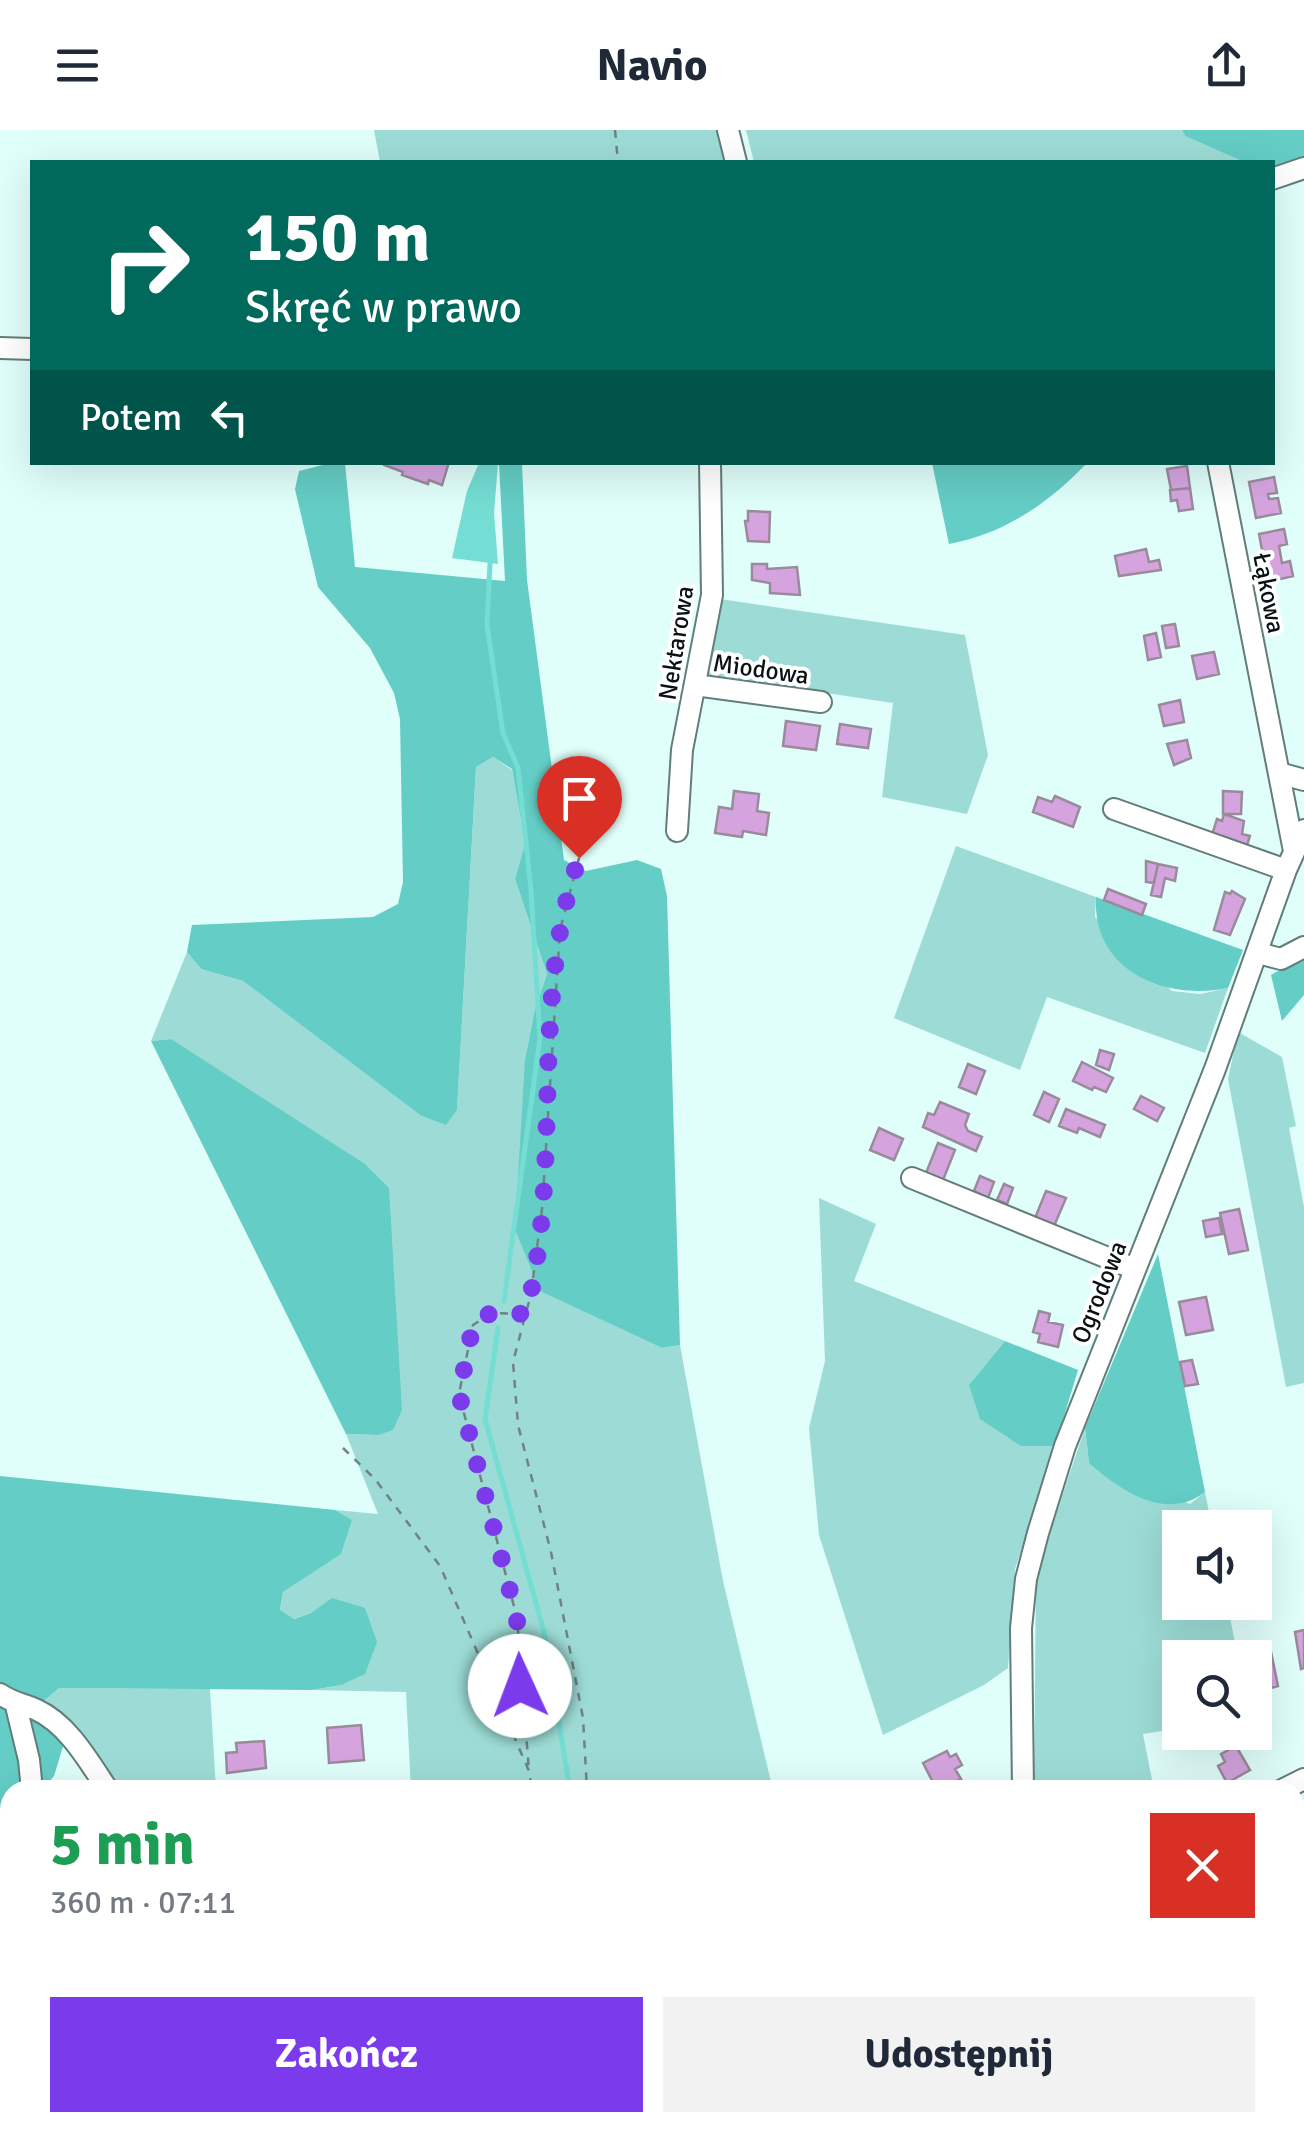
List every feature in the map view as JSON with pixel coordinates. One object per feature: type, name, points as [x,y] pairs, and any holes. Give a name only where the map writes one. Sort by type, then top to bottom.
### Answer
[{"type":"street","points":[[728,130],[736,160]]},
{"type":"street","points":[[1275,177],[1304,168]]},
{"type":"street","points":[[0,348],[30,349]]},
{"type":"street","name":"Nektarowa","points":[[678,830],[678,786],[712,595],[710,465]]},
{"type":"street","name":"Łąkowa","points":[[1219,465],[1279,772],[1290,861]]},
{"type":"street","name":"Miodowa","points":[[695,685],[821,702]]},
{"type":"street","points":[[1279,772],[1304,780]]},
{"type":"street","points":[[1114,808],[1290,861]]},
{"type":"street","name":"Ogrodowa","points":[[1023,1780],[1020,1658],[1026,1579],[1065,1446],[1304,830]]},
{"type":"street","points":[[1258,953],[1281,959],[1304,948]]},
{"type":"street","points":[[912,1178],[1134,1269]]},
{"type":"street","points":[[8,1700],[29,1760],[31,1780]]},
{"type":"street","points":[[8,1700],[34,1708],[66,1732],[101,1780]]},
{"type":"path","points":[[615,130],[618,160]]},
{"type":"path","points":[[579,858],[560,930],[542,1209],[526,1314],[513,1362],[518,1425],[551,1552],[584,1718],[587,1780]]},
{"type":"path","points":[[526,1314],[492,1312],[473,1325],[459,1394],[517,1618],[530,1780]]},
{"type":"path","points":[[343,1448],[375,1479],[440,1566],[528,1772]]},
{"type":"shaded area","points":[[374,130],[721,130],[728,160],[380,160]]},
{"type":"shaded area","points":[[746,130],[1182,130],[1185,136],[1239,160],[754,160]]},
{"type":"shaded area","points":[[1182,130],[1304,130],[1304,159],[1275,169],[1275,160],[1239,160],[1185,136]]},
{"type":"shaded area","points":[[345,465],[355,567],[505,581],[499,465],[522,465],[527,580],[564,860],[586,871],[637,860],[661,869],[667,896],[680,1345],[662,1348],[540,1291],[515,1229],[525,1059],[547,974],[515,879],[525,844],[512,769],[493,757],[476,767],[457,1110],[446,1125],[420,1115],[243,981],[201,969],[187,952],[192,925],[373,917],[398,904],[403,882],[400,719],[394,693],[370,648],[318,587],[295,489],[299,471]]},
{"type":"shaded area","points":[[478,465],[498,465],[494,513],[498,564],[452,558],[467,491]]},
{"type":"shaded area","points":[[933,465],[1085,465],[1057,491],[1007,525],[949,544]]},
{"type":"shaded area","points":[[720,599],[965,635],[988,755],[967,814],[882,797],[893,703],[700,674]]},
{"type":"shaded area","points":[[493,757],[512,770],[525,844],[515,879],[547,974],[525,1059],[541,1291],[662,1348],[680,1345],[723,1581],[771,1780],[410,1780],[406,1692],[312,1690],[341,1685],[333,1599],[293,1619],[280,1611],[283,1592],[341,1553],[351,1520],[335,1510],[378,1514],[346,1434],[378,1435],[172,1039],[151,1041],[187,952],[201,969],[243,981],[420,1115],[457,1110],[476,767]]},
{"type":"shaded area","points":[[956,846],[1096,897],[1095,917],[1172,991],[1200,994],[1228,988],[1205,1053],[1047,997],[1020,1070],[894,1018]]},
{"type":"shaded area","points":[[1096,897],[1243,950],[1228,988],[1180,990],[1137,975],[1119,962],[1106,944],[1098,923]]},
{"type":"shaded area","points":[[1304,956],[1304,995],[1282,1021],[1271,975]]},
{"type":"shaded area","points":[[1238,1032],[1282,1057],[1296,1126],[1289,1128],[1304,1207],[1304,1383],[1286,1387],[1228,1079]]},
{"type":"shaded area","points":[[171,1039],[365,1164],[389,1188],[402,1410],[393,1430],[378,1435],[346,1434],[151,1041]]},
{"type":"shaded area","points":[[819,1198],[876,1224],[854,1281],[1005,1341],[970,1384],[1055,1446],[1015,1569],[1008,1668],[984,1685],[883,1735],[819,1535],[809,1428],[825,1361]]},
{"type":"shaded area","points":[[1158,1254],[1205,1492],[1175,1504],[1129,1492],[1089,1463],[1085,1428]]},
{"type":"shaded area","points":[[1005,1341],[1078,1370],[1055,1446],[1021,1446],[980,1419],[969,1385]]},
{"type":"shaded area","points":[[1085,1428],[1089,1463],[1190,1504],[1205,1492],[1209,1510],[1162,1510],[1162,1620],[1230,1620],[1235,1640],[1162,1640],[1162,1731],[1143,1734],[1152,1780],[1034,1780],[1036,1574]]},
{"type":"shaded area","points":[[0,1476],[335,1510],[352,1520],[341,1554],[283,1592],[280,1610],[294,1619],[332,1598],[365,1608],[377,1642],[365,1674],[341,1685],[312,1690],[59,1688],[45,1700],[65,1740],[54,1776],[51,1780],[0,1780]]},
{"type":"shaded area","points":[[59,1688],[210,1689],[215,1780],[111,1780],[76,1729],[45,1700]]},
{"type":"building","points":[[384,465],[448,465],[442,485],[429,480],[428,484],[402,475],[403,472]]},
{"type":"building","points":[[1187,466],[1190,488],[1171,490],[1167,469]]},
{"type":"building","points":[[1274,477],[1277,493],[1268,494],[1269,499],[1278,498],[1281,513],[1256,518],[1249,482]]},
{"type":"building","points":[[1190,488],[1193,509],[1179,511],[1177,500],[1171,501],[1170,490]]},
{"type":"building","points":[[748,511],[770,512],[769,542],[748,541]]},
{"type":"building","points":[[1284,529],[1287,544],[1279,546],[1282,563],[1290,561],[1293,576],[1268,582],[1259,534]]},
{"type":"building","points":[[1146,549],[1149,562],[1159,560],[1161,570],[1119,576],[1115,556]]},
{"type":"building","points":[[752,564],[767,564],[767,569],[797,567],[800,595],[770,593],[770,583],[752,580]]},
{"type":"building","points":[[1175,624],[1179,646],[1166,648],[1162,626]]},
{"type":"building","points":[[1156,633],[1161,657],[1148,660],[1144,636]]},
{"type":"building","points":[[1214,652],[1219,674],[1197,679],[1192,656]]},
{"type":"building","points":[[1180,700],[1184,722],[1164,726],[1159,705]]},
{"type":"building","points":[[786,721],[820,726],[816,750],[783,746]]},
{"type":"building","points":[[840,724],[871,729],[868,748],[837,744]]},
{"type":"building","points":[[1187,740],[1191,758],[1174,765],[1167,744]]},
{"type":"building","points":[[734,791],[759,794],[757,811],[769,813],[766,835],[743,831],[742,837],[715,833],[719,807],[732,809]]},
{"type":"building","points":[[1223,791],[1242,792],[1241,814],[1223,814]]},
{"type":"building","points":[[1055,796],[1080,807],[1073,827],[1033,812],[1038,797],[1052,802]]},
{"type":"building","points":[[1224,814],[1244,821],[1242,834],[1250,836],[1246,848],[1212,835],[1217,819],[1222,821]]},
{"type":"building","points":[[1146,861],[1158,864],[1154,883],[1146,882]]},
{"type":"building","points":[[1158,864],[1177,868],[1175,881],[1165,878],[1161,897],[1151,895]]},
{"type":"building","points":[[1108,889],[1146,904],[1142,915],[1104,900]]},
{"type":"building","points":[[1232,891],[1245,899],[1230,935],[1214,930],[1225,892]]},
{"type":"building","points":[[1100,1050],[1114,1054],[1109,1070],[1096,1065]]},
{"type":"building","points":[[1082,1062],[1113,1078],[1106,1092],[1073,1081]]},
{"type":"building","points":[[968,1064],[985,1071],[976,1094],[959,1087]]},
{"type":"building","points":[[1044,1092],[1059,1099],[1049,1122],[1034,1115]]},
{"type":"building","points":[[1141,1096],[1164,1108],[1157,1121],[1134,1109]]},
{"type":"building","points":[[940,1102],[969,1114],[965,1125],[968,1131],[982,1137],[976,1151],[923,1127],[928,1113],[934,1115]]},
{"type":"building","points":[[1066,1109],[1105,1125],[1100,1137],[1079,1128],[1077,1133],[1059,1126]]},
{"type":"building","points":[[879,1128],[903,1139],[894,1160],[870,1150]]},
{"type":"building","points":[[938,1143],[955,1150],[943,1180],[926,1173]]},
{"type":"building","points":[[980,1176],[994,1182],[988,1198],[974,1191]]},
{"type":"building","points":[[1004,1184],[1013,1188],[1007,1204],[997,1200]]},
{"type":"building","points":[[1046,1191],[1066,1198],[1054,1226],[1035,1218]]},
{"type":"building","points":[[1239,1209],[1248,1250],[1229,1254],[1220,1213]]},
{"type":"building","points":[[1219,1218],[1222,1234],[1206,1237],[1203,1221]]},
{"type":"building","points":[[1206,1297],[1213,1330],[1186,1335],[1179,1302]]},
{"type":"building","points":[[1039,1311],[1050,1314],[1048,1322],[1063,1325],[1058,1347],[1038,1342],[1040,1334],[1033,1332]]},
{"type":"building","points":[[1192,1360],[1198,1384],[1185,1386],[1180,1362]]},
{"type":"building","points":[[1304,1630],[1304,1668],[1301,1669],[1295,1632]]},
{"type":"building","points":[[1272,1657],[1278,1686],[1272,1688]]},
{"type":"building","points":[[361,1725],[364,1760],[329,1763],[327,1728]]},
{"type":"building","points":[[264,1741],[266,1768],[227,1773],[226,1753],[237,1752],[236,1743]]},
{"type":"building","points":[[1238,1750],[1250,1770],[1225,1780],[1218,1766],[1225,1762],[1221,1754]]},
{"type":"building","points":[[947,1751],[950,1757],[956,1754],[962,1765],[955,1769],[961,1779],[932,1780],[923,1763]]},
{"type":"waterway","points":[[490,563],[487,625],[503,733],[518,768],[531,890],[540,1038],[504,1301]]},
{"type":"waterway","points":[[498,1328],[485,1419],[544,1632],[568,1780]]},
{"type":"route","points":[[520,1686],[517,1618],[459,1394],[473,1325],[492,1312],[526,1314],[531,1294],[542,1209],[560,930],[579,858]]}]
